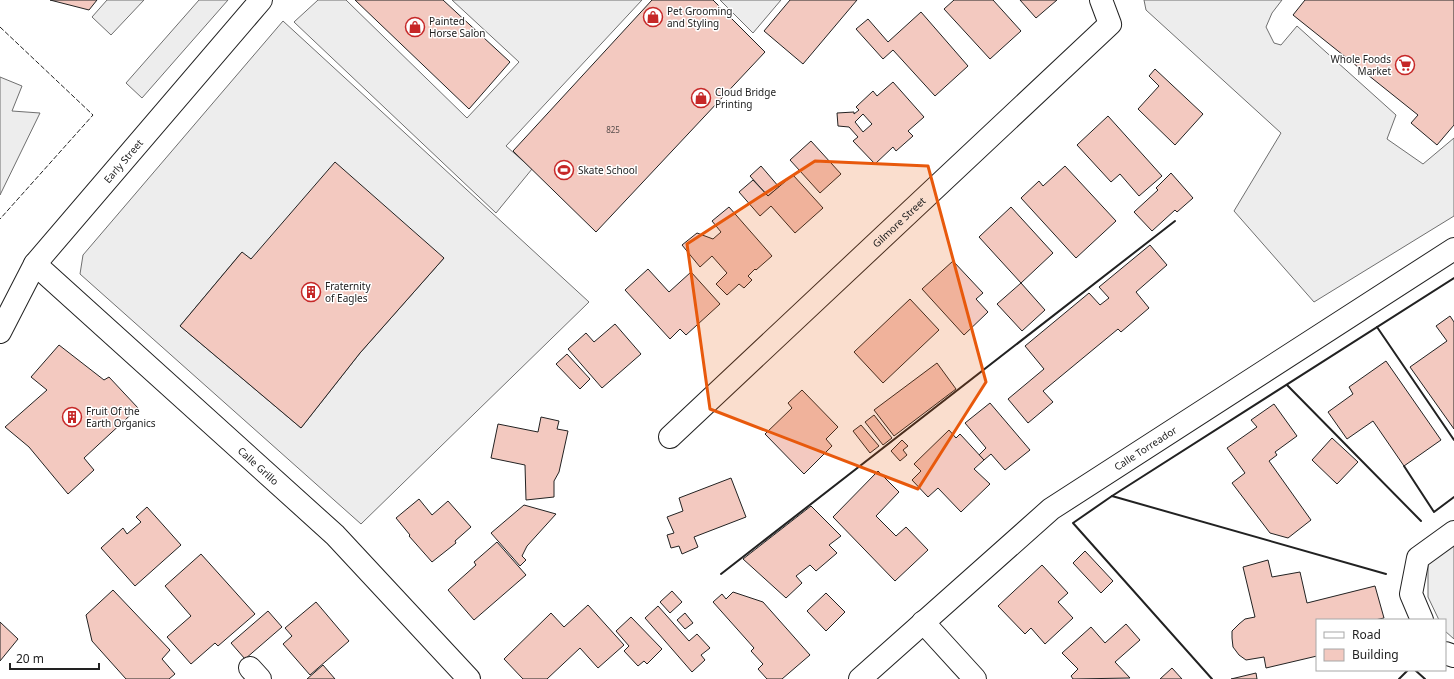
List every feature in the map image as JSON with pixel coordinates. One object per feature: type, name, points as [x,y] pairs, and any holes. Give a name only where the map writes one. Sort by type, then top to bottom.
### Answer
[{"type":"street","name":"Early Street","points":[[0,332],[35,264],[261,0]]},
{"type":"street","name":"Gilmore Street","points":[[670,437],[1110,24],[1101,0]]},
{"type":"street","name":"Calle Torreador","points":[[860,679],[1051,509],[1454,249]]},
{"type":"street","name":"Calle Grillo","points":[[35,264],[335,535],[469,679]]},
{"type":"street","points":[[1422,619],[1411,594],[1418,558],[1454,532]]},
{"type":"street","points":[[923,622],[975,679]]},
{"type":"highlighted area","points":[[815,161],[928,166],[986,382],[918,489],[710,409],[687,244]]},
{"type":"shaded area","points":[[107,0],[144,0],[111,35],[92,17]]},
{"type":"shaded area","points":[[199,0],[228,0],[142,98],[126,83]]},
{"type":"shaded area","points":[[318,0],[346,0],[467,118],[519,62],[452,0],[642,0],[506,146],[532,169],[496,213],[294,22]]},
{"type":"shaded area","points":[[720,0],[781,0],[753,33]]},
{"type":"shaded area","points":[[1144,0],[1282,0],[1272,13],[1266,27],[1274,43],[1281,45],[1297,26],[1396,115],[1387,139],[1423,164],[1454,138],[1454,216],[1314,302],[1234,211],[1281,133],[1146,10]]},
{"type":"shaded area","points":[[283,21],[589,302],[361,524],[80,274],[83,255]],"holes":[[[241,253],[251,259],[444,258],[360,353],[301,428],[180,326]]]},
{"type":"shaded area","points":[[0,77],[22,86],[12,111],[40,113],[0,195]]},
{"type":"shaded area","points":[[1454,542],[1454,639],[1446,632],[1446,619],[1439,619],[1428,597],[1428,561]]},
{"type":"building","points":[[50,0],[97,0],[89,10]]},
{"type":"building","points":[[355,0],[443,0],[510,62],[469,109]]},
{"type":"building","points":[[652,0],[713,0],[765,52],[596,232],[513,151]]},
{"type":"building","points":[[790,0],[857,0],[803,64],[764,31]]},
{"type":"building","points":[[954,0],[993,0],[1021,31],[990,59],[944,9]]},
{"type":"building","points":[[1020,0],[1057,0],[1036,18]]},
{"type":"building","name":"Whole Foods Market","points":[[1305,0],[1454,0],[1454,125],[1437,145],[1411,123],[1418,115],[1293,15]]},
{"type":"building","points":[[921,12],[968,66],[935,96],[893,50],[883,59],[856,29],[868,19],[888,42]]},
{"type":"building","points":[[1155,69],[1203,114],[1175,145],[1138,109],[1159,86],[1149,76]]},
{"type":"building","points":[[893,82],[924,117],[908,131],[913,136],[896,151],[893,147],[875,164],[853,141],[858,137],[849,127],[838,126],[837,113],[854,112],[854,114],[859,110],[856,107],[873,91],[877,96]],"holes":[[[863,114],[872,124],[863,132],[855,122]]]},
{"type":"building","points":[[1108,116],[1162,176],[1139,196],[1120,174],[1111,182],[1077,145]]},
{"type":"building","points":[[811,141],[841,174],[820,193],[790,160]]},
{"type":"building","name":"Fraternity of Eagles","points":[[335,162],[444,258],[360,353],[301,428],[180,326],[242,252],[251,259]]},
{"type":"building","points":[[761,166],[779,187],[768,196],[750,176]]},
{"type":"building","points":[[1065,166],[1116,221],[1076,258],[1021,198],[1039,181],[1043,186]]},
{"type":"building","points":[[1171,173],[1193,198],[1177,212],[1175,210],[1152,231],[1134,212],[1158,190],[1156,188]]},
{"type":"building","points":[[793,175],[823,208],[795,233],[771,206],[760,216],[739,192],[753,180],[768,196]]},
{"type":"building","points":[[729,207],[772,256],[748,276],[752,280],[744,288],[739,284],[727,295],[716,284],[727,273],[712,256],[700,267],[682,245],[697,233],[713,239],[721,232],[712,221]]},
{"type":"building","points":[[1011,207],[1053,253],[1021,283],[979,237]]},
{"type":"building","points":[[1150,245],[1167,265],[1136,292],[1149,308],[1121,332],[1118,329],[1043,391],[1053,402],[1028,423],[1008,399],[1044,369],[1025,346],[1089,293],[1100,305],[1109,298],[1099,287]]},
{"type":"building","points":[[953,261],[983,293],[976,299],[988,312],[964,335],[922,289]]},
{"type":"building","points":[[648,269],[669,292],[691,272],[720,304],[686,335],[680,329],[670,339],[625,290]]},
{"type":"building","points":[[1021,283],[1045,310],[1022,331],[997,304]]},
{"type":"building","points":[[910,299],[939,330],[883,383],[854,352]]},
{"type":"building","points":[[1450,316],[1454,322],[1454,429],[1410,367],[1447,341],[1436,326]]},
{"type":"building","points":[[615,324],[641,354],[602,388],[568,349],[586,333],[594,342]]},
{"type":"building","name":"Fruit Of the Earth Organics","points":[[59,345],[104,380],[109,377],[138,408],[84,458],[94,470],[68,494],[29,447],[5,427],[47,390],[31,377]]},
{"type":"building","points":[[567,354],[590,379],[580,389],[556,364]]},
{"type":"building","points":[[1386,361],[1441,440],[1404,466],[1373,421],[1347,439],[1328,412],[1353,394],[1349,387]]},
{"type":"building","points":[[937,363],[956,389],[894,436],[874,410]]},
{"type":"building","points":[[802,390],[838,427],[826,439],[832,446],[804,474],[765,434],[792,408],[788,403]]},
{"type":"building","points":[[990,403],[1030,450],[1005,470],[991,454],[984,460],[979,455],[986,448],[965,423]]},
{"type":"building","points":[[1274,404],[1297,436],[1275,452],[1277,455],[1269,461],[1311,520],[1288,538],[1270,533],[1232,483],[1245,473],[1227,448],[1257,427],[1251,420]]},
{"type":"building","points":[[874,415],[892,438],[883,445],[865,422]]},
{"type":"building","points":[[541,417],[559,421],[557,429],[568,431],[559,472],[554,481],[554,497],[526,500],[525,465],[491,458],[498,424],[538,432]]},
{"type":"building","points":[[861,425],[879,446],[870,453],[853,431]]},
{"type":"building","points":[[949,430],[956,438],[960,434],[984,460],[974,469],[990,484],[961,512],[938,488],[928,497],[912,480],[921,471],[914,464]]},
{"type":"building","points":[[1332,438],[1358,462],[1337,484],[1312,460]]},
{"type":"building","points":[[902,440],[908,446],[903,450],[907,455],[900,461],[891,451]]},
{"type":"building","points":[[878,471],[899,492],[876,516],[896,536],[906,527],[928,550],[895,581],[833,517]]},
{"type":"building","points":[[731,478],[746,517],[694,537],[698,547],[682,554],[679,546],[671,548],[667,535],[674,533],[667,517],[683,511],[679,498]]},
{"type":"building","points":[[419,499],[432,515],[448,501],[471,527],[455,541],[456,543],[432,562],[409,536],[410,535],[396,518]]},
{"type":"building","points":[[524,505],[556,514],[527,546],[522,556],[526,560],[520,566],[491,533]]},
{"type":"building","points":[[811,506],[841,536],[829,545],[837,553],[816,571],[810,565],[796,576],[802,583],[786,598],[743,559]]},
{"type":"building","points":[[147,507],[181,545],[135,586],[101,548],[123,528],[127,534],[141,522],[136,517]]},
{"type":"building","points":[[497,542],[526,575],[474,620],[448,590],[476,565],[474,562]]},
{"type":"building","points":[[1085,551],[1113,581],[1101,593],[1073,563]]},
{"type":"building","points":[[201,554],[255,614],[218,646],[215,643],[191,664],[167,637],[191,616],[165,586]]},
{"type":"building","points":[[1268,560],[1272,577],[1300,572],[1307,603],[1375,586],[1384,618],[1316,619],[1316,656],[1266,668],[1264,657],[1246,660],[1239,655],[1233,647],[1232,631],[1245,619],[1255,617],[1243,567]]},
{"type":"building","points":[[1042,565],[1068,593],[1058,602],[1073,618],[1045,644],[1031,628],[1025,634],[998,606]]},
{"type":"building","points":[[113,590],[170,650],[162,659],[175,674],[169,679],[126,679],[92,641],[86,615]]},
{"type":"building","points":[[672,591],[682,602],[670,613],[660,602]]},
{"type":"building","points":[[733,592],[763,602],[810,655],[782,679],[767,679],[758,669],[763,664],[751,651],[754,648],[713,602],[722,594],[726,599]]},
{"type":"building","points":[[826,593],[845,612],[826,631],[807,611]]},
{"type":"building","points":[[316,602],[349,641],[310,675],[283,644],[292,636],[285,628]]},
{"type":"building","points":[[588,605],[624,645],[598,668],[580,648],[547,679],[523,679],[504,659],[551,613],[564,627]]},
{"type":"building","points":[[658,606],[689,641],[697,634],[710,648],[701,655],[705,660],[692,672],[645,618]]},
{"type":"building","points":[[268,611],[282,627],[245,659],[231,643]]},
{"type":"building","points":[[685,613],[693,623],[685,629],[677,620]]},
{"type":"building","points":[[631,617],[662,649],[647,664],[644,661],[638,666],[624,651],[629,646],[616,631]]},
{"type":"building","points":[[0,622],[18,639],[0,661]]},
{"type":"building","points":[[1126,624],[1140,640],[1115,662],[1130,678],[1073,679],[1071,676],[1078,669],[1062,653],[1091,627],[1105,643]]},
{"type":"building","points":[[323,665],[335,679],[307,679]]},
{"type":"building","points":[[1172,668],[1182,679],[1160,679]]},
{"type":"building","points":[[1256,673],[1257,679],[1231,679]]},
{"type":"fence","points":[[0,27],[93,115],[0,219]]},
{"type":"wall","points":[[721,574],[1175,221]]},
{"type":"wall","points":[[1112,496],[1454,278]]},
{"type":"wall","points":[[1377,327],[1454,440]]},
{"type":"wall","points":[[1287,385],[1421,521]]},
{"type":"wall","points":[[1404,466],[1434,512],[1454,497]]},
{"type":"wall","points":[[1212,679],[1073,523],[1112,496],[1386,574]]},
{"type":"wall","points":[[1399,679],[1407,671]]},
{"type":"wall","points":[[1416,671],[1425,679]]},
{"type":"place","name":"Pet Grooming and Styling","points":[[653,17]]},
{"type":"place","name":"Painted Horse Salon","points":[[415,27]]},
{"type":"place","name":"Whole Foods Market","points":[[1405,65]]},
{"type":"place","name":"Cloud Bridge Printing","points":[[701,98]]},
{"type":"place","name":"Skate School","points":[[564,170]]},
{"type":"place","name":"Fraternity of Eagles","points":[[311,292]]},
{"type":"place","name":"Fruit Of the Earth Organics","points":[[72,417]]}]
